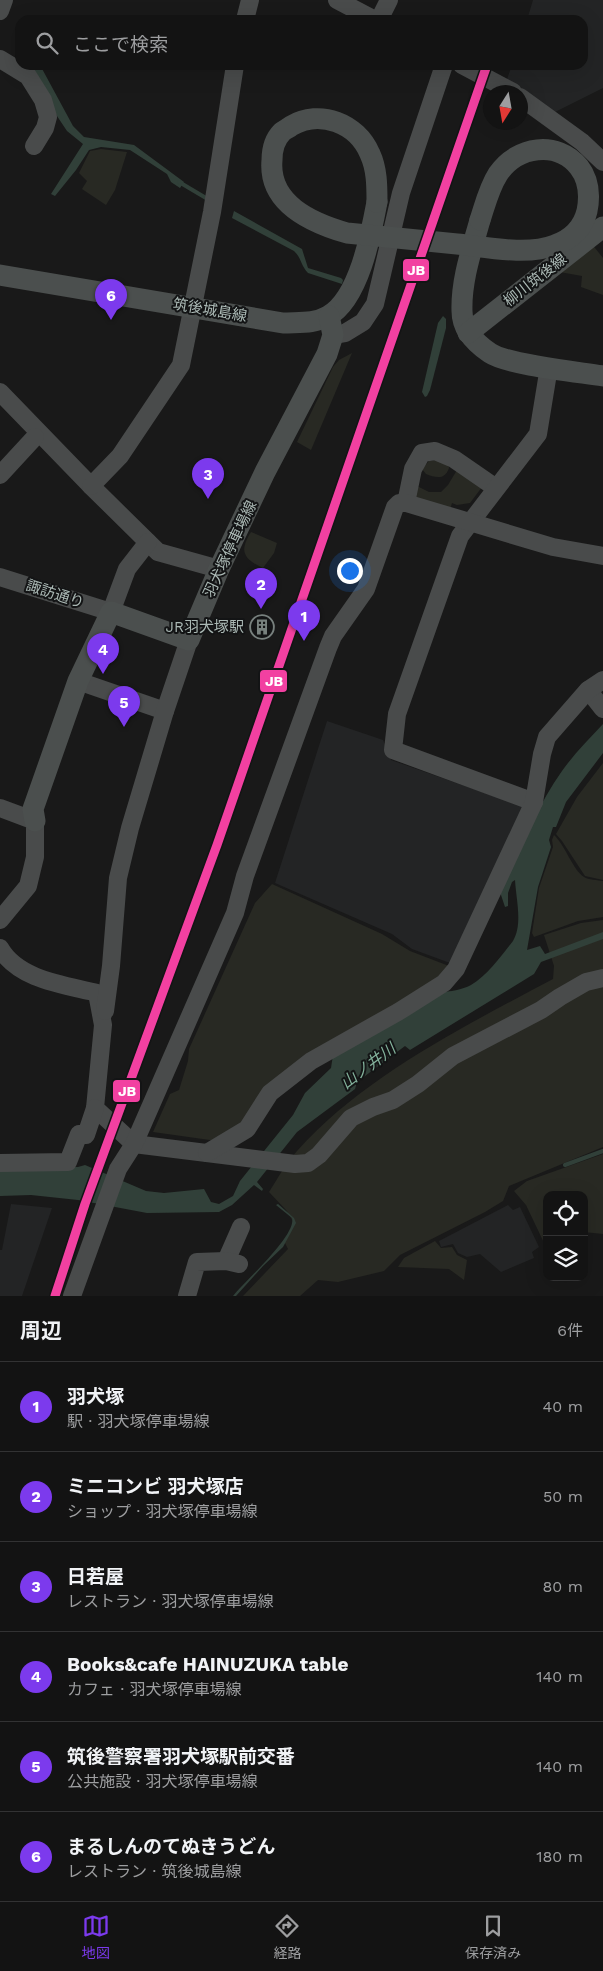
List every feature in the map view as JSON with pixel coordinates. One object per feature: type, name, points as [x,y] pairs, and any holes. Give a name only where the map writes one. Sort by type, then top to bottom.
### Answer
[{"type":"main road","points":[[331,325],[360,271],[377,202],[377,179],[370,153],[360,138],[343,124],[321,117],[300,121],[282,132],[272,148],[271,168],[281,195],[303,216],[324,226],[347,233],[494,248],[530,250],[554,246],[572,237],[584,221],[589,202],[588,183],[582,171],[571,158],[557,151],[540,150],[524,153],[510,162],[498,174],[488,194],[480,220],[464,284],[462,312],[468,333],[491,354],[516,362],[603,376]]},
{"type":"main road","name":"柳川筑後線","points":[[468,333],[603,226]]},
{"type":"main road","name":"筑後城島線","points":[[0,275],[283,322],[309,322],[331,325]]},
{"type":"main road","name":"羽犬塚停車場線","points":[[189,640],[219,569],[265,472],[327,354],[331,325]]},
{"type":"main road","points":[[35,820],[33,809],[78,681],[111,612],[189,640]]},
{"type":"street","points":[[0,11],[4,0]]},
{"type":"street","points":[[247,15],[250,0]]},
{"type":"street","points":[[337,0],[366,15]]},
{"type":"street","points":[[382,15],[389,0]]},
{"type":"street","points":[[0,60],[15,69]]},
{"type":"street","points":[[18,70],[28,76],[43,100],[48,117],[34,146]]},
{"type":"street","points":[[91,486],[120,456],[181,366],[212,212],[234,70]]},
{"type":"street","points":[[331,325],[345,333],[363,322],[375,304],[401,193],[442,70]]},
{"type":"street","points":[[471,70],[500,85]]},
{"type":"street","points":[[528,103],[582,142],[603,162]]},
{"type":"street","points":[[534,802],[393,750],[397,714],[460,536],[538,434],[549,367]]},
{"type":"street","points":[[0,392],[158,552],[219,569]]},
{"type":"street","points":[[0,475],[34,437]]},
{"type":"street","points":[[406,503],[413,469],[422,453],[436,452],[454,459],[496,488]]},
{"type":"street","points":[[74,1296],[118,1169],[134,1144],[235,913],[245,876],[334,636],[366,589],[395,507],[399,503],[406,503],[553,547],[603,556]]},
{"type":"street","points":[[111,612],[126,569],[148,542]]},
{"type":"street","name":"諏訪通り","points":[[0,576],[111,612]]},
{"type":"street","points":[[0,1163],[68,1162],[79,1134],[86,1135],[95,1108],[111,966],[118,878],[130,828],[165,711],[189,640]]},
{"type":"street","points":[[207,1153],[247,1129],[270,1093],[311,1061],[398,1012],[444,983],[456,969],[534,802],[542,754],[547,737],[588,690],[603,680]]},
{"type":"street","points":[[78,681],[165,711]]},
{"type":"street","points":[[588,690],[603,709]]},
{"type":"street","points":[[0,808],[35,820],[35,856],[28,886],[0,920]]},
{"type":"street","points":[[0,948],[5,958],[39,979],[98,993],[104,1025]]},
{"type":"street","points":[[95,1108],[134,1144],[295,1164],[308,1163],[319,1155],[351,1118],[393,1100],[453,1056],[541,1010],[573,989],[586,982],[603,978]]},
{"type":"street","points":[[187,1296],[197,1262],[232,1262],[241,1228]]},
{"type":"shaded area","points":[[533,0],[603,0],[603,88],[553,113],[528,97],[528,85],[511,85],[506,82],[510,70],[588,70],[588,15],[528,15]]},
{"type":"shaded area","points":[[101,149],[127,152],[115,190],[106,205],[82,189],[87,181],[79,173],[90,151]]},
{"type":"shaded area","points":[[591,243],[603,258],[603,295],[581,287],[582,276],[554,271]]},
{"type":"shaded area","points":[[352,353],[311,450],[297,442],[333,367],[339,360]]},
{"type":"shaded area","points":[[436,460],[448,464],[449,468],[445,475],[437,477],[426,474],[422,469],[429,461]]},
{"type":"shaded area","points":[[457,470],[482,487],[470,503],[457,505],[452,503],[450,510],[415,498],[415,485],[429,492],[441,492],[448,485]]},
{"type":"shaded area","points":[[251,532],[277,543],[274,553],[263,568],[247,558],[245,554],[245,544]]},
{"type":"shaded area","points":[[327,721],[383,740],[391,760],[525,807],[450,963],[412,949],[392,934],[275,883]]},
{"type":"shaded area","points":[[603,763],[603,880],[585,876],[556,834],[577,797]]},
{"type":"shaded area","points":[[554,835],[580,874],[588,879],[603,881],[603,917],[578,921],[534,937],[532,933],[539,888],[553,847],[552,840]]},
{"type":"shaded area","points":[[272,884],[382,934],[410,951],[449,966],[446,975],[303,1061],[243,1125],[217,1141],[153,1132],[170,1094],[179,1090],[188,1061],[189,1049],[255,903]]},
{"type":"shaded area","points":[[603,920],[603,1147],[509,1186],[503,1201],[400,1255],[384,1271],[338,1282],[318,1280],[300,1296],[243,1296],[288,1249],[284,1241],[294,1223],[286,1210],[269,1192],[297,1151],[353,1099],[384,1076],[451,1034],[553,979],[554,966],[544,935],[581,923]]},
{"type":"shaded area","points":[[603,1154],[603,1234],[588,1232],[588,1191],[543,1191],[543,1241],[526,1205],[514,1191],[527,1181]]},
{"type":"shaded area","points":[[11,1204],[52,1208],[22,1296],[0,1296],[0,1250],[2,1250]]},
{"type":"shaded area","points":[[508,1205],[513,1210],[520,1207],[539,1247],[532,1252],[534,1258],[501,1272],[480,1254],[467,1257],[458,1253],[453,1244],[441,1247],[439,1241]]},
{"type":"shaded area","points":[[435,1241],[441,1248],[452,1247],[457,1255],[467,1260],[464,1280],[449,1269],[398,1267],[404,1258]]},
{"type":"water","points":[[34,70],[43,70],[73,126],[84,137],[134,145],[184,182],[180,188],[171,182],[167,174],[130,150],[101,147],[89,150],[55,196],[51,194],[83,144],[67,131],[57,116]]},
{"type":"water","points":[[234,211],[302,249],[308,268],[341,278],[343,280],[342,284],[308,273],[294,251],[232,218]]},
{"type":"water","points":[[443,316],[446,319],[446,328],[430,390],[425,397],[422,392],[438,323]]},
{"type":"water","name":"山ノ井川","points":[[603,724],[603,753],[566,802],[556,827],[553,827],[549,840],[551,847],[538,887],[527,950],[540,946],[545,954],[603,932],[603,939],[541,962],[534,974],[410,1050],[405,1046],[357,1082],[355,1089],[297,1132],[257,1182],[263,1189],[262,1191],[254,1185],[232,1205],[219,1212],[147,1213],[78,1200],[31,1195],[0,1196],[0,1168],[78,1167],[85,1165],[146,1191],[164,1193],[204,1189],[211,1202],[219,1204],[233,1196],[240,1181],[293,1115],[305,1093],[331,1068],[333,1055],[440,993],[471,985],[489,971],[504,953],[513,941],[518,927],[515,880],[512,882],[508,893],[508,906],[505,907],[500,892],[528,830],[553,785],[562,771]]},
{"type":"water","points":[[278,1204],[294,1218],[296,1223],[283,1247],[236,1296],[233,1296],[278,1246],[291,1226],[292,1218],[276,1205]]},
{"type":"waterway","points":[[179,182],[206,198]]},
{"type":"waterway","points":[[565,1165],[603,1151]]},
{"type":"transit line","name":"JB","points":[[55,1296],[85,1204],[217,845],[485,70]]},
{"type":"place","name":"まるしんのてぬきうどん","points":[[111,320]]},
{"type":"place","name":"日若屋","points":[[208,499]]},
{"type":"place","name":"ミニコンビ 羽犬塚店","points":[[261,609]]},
{"type":"place","name":"JR羽犬塚駅","points":[[262,627]]},
{"type":"place","name":"羽犬塚","points":[[304,641]]},
{"type":"place","name":"Books&cafe HAINUZUKA table","points":[[103,674]]},
{"type":"place","name":"筑後警察署羽犬塚駅前交番","points":[[124,727]]}]
